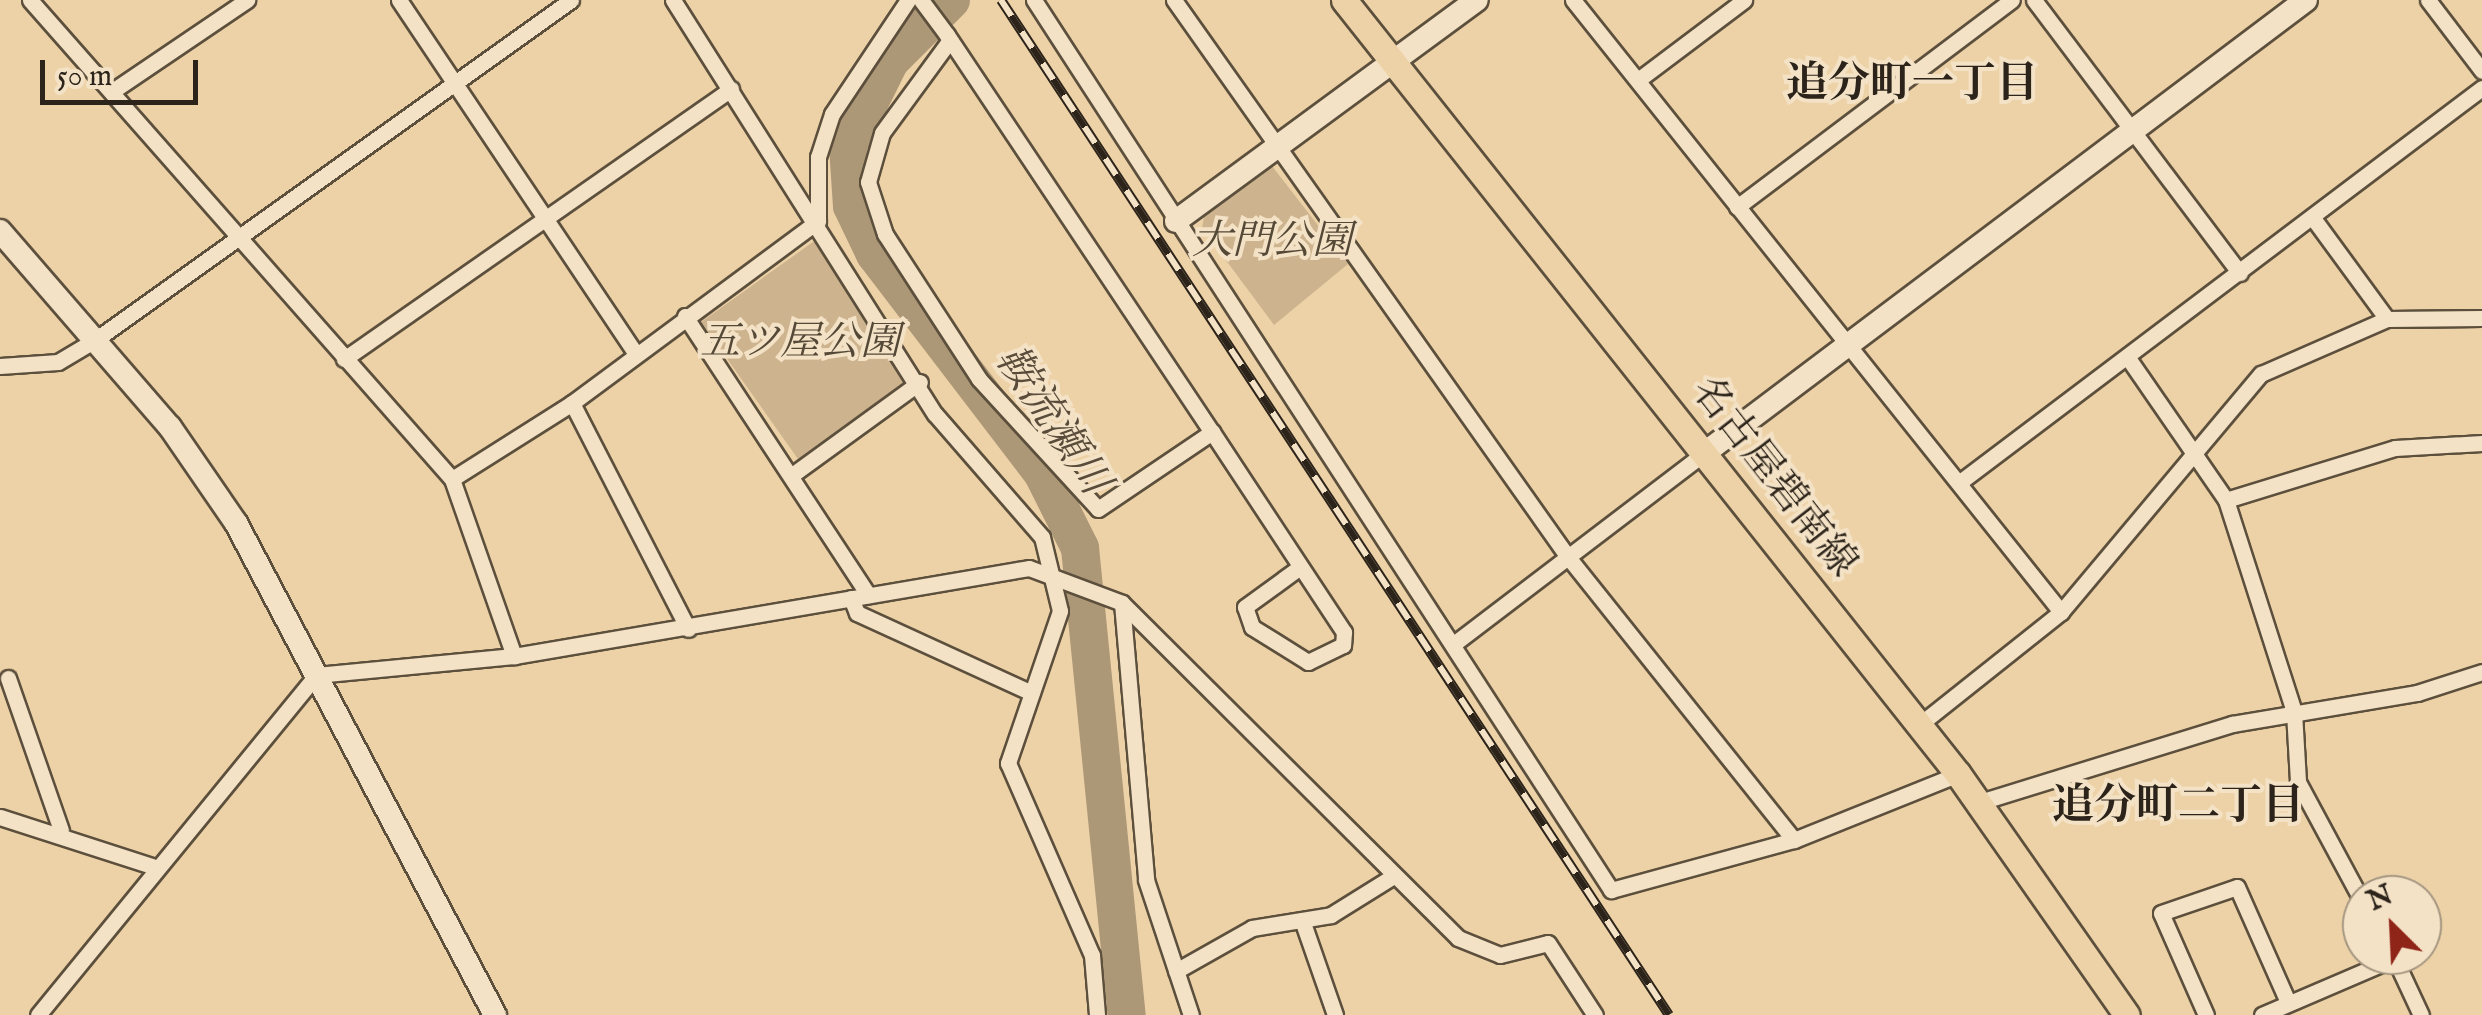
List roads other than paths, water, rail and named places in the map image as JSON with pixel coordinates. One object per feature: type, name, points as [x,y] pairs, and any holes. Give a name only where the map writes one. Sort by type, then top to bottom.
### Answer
[{"type":"main road","name":"名古屋碧南線","points":[[1344,0],[1980,802],[2127,1015]]},
{"type":"street","points":[[30,0],[114,90],[344,359],[452,478],[514,656]]},
{"type":"street","points":[[114,90],[247,0]]},
{"type":"street","points":[[400,0],[448,84],[635,352]]},
{"type":"street","points":[[0,366],[58,362],[96,340],[448,84],[571,0]]},
{"type":"street","points":[[673,0],[920,382],[935,414],[1042,536],[1055,575],[1060,612],[1008,764],[1092,955],[1096,1015]]},
{"type":"street","points":[[818,221],[818,157],[832,114],[908,0]]},
{"type":"street","points":[[921,0],[948,37],[1344,632],[1343,645],[1308,662],[1252,627],[1245,607],[1300,566]]},
{"type":"street","points":[[1034,0],[1611,890],[1794,840],[1958,774]]},
{"type":"street","points":[[1174,0],[1568,556],[1794,840]]},
{"type":"street","points":[[1176,222],[1276,144],[1476,0]]},
{"type":"street","points":[[1573,0],[2061,612]]},
{"type":"street","points":[[1638,80],[1744,0]]},
{"type":"street","points":[[1737,207],[2012,0]]},
{"type":"street","points":[[2034,0],[2240,272]]},
{"type":"street","points":[[1455,644],[2306,0]]},
{"type":"street","points":[[2428,0],[2482,71]]},
{"type":"street","points":[[948,37],[882,133],[868,182],[886,234],[979,378],[1098,509],[1212,432]]},
{"type":"street","points":[[344,359],[731,88]]},
{"type":"street","points":[[1960,482],[2482,88]]},
{"type":"street","points":[[2313,218],[2387,319]]},
{"type":"street","points":[[452,478],[572,402],[818,221]]},
{"type":"street","points":[[0,231],[96,340],[236,523],[495,1015]]},
{"type":"street","points":[[685,316],[868,594]]},
{"type":"street","points":[[1919,725],[2061,612],[2261,374],[2387,319],[2482,318]]},
{"type":"street","points":[[2128,358],[2226,500],[2294,712],[2298,782],[2348,875]]},
{"type":"street","points":[[792,475],[920,382]]},
{"type":"street","points":[[572,402],[688,630]]},
{"type":"street","points":[[2226,500],[2395,448],[2482,443]]},
{"type":"street","points":[[38,1015],[152,866],[316,675],[514,656],[688,630],[868,594],[1029,568],[1118,601],[1458,938],[1500,955],[1548,943],[1595,1015]]},
{"type":"street","points":[[851,598],[858,613],[1032,693]]},
{"type":"street","points":[[1118,601],[1146,880],[1191,1015]]},
{"type":"street","points":[[1980,802],[2294,712],[2417,693],[2482,672]]},
{"type":"street","points":[[8,678],[61,830]]},
{"type":"street","points":[[0,817],[61,830],[152,866]]},
{"type":"street","points":[[1176,972],[1252,928],[1331,915],[1392,876]]},
{"type":"street","points":[[2206,1015],[2162,914],[2237,887],[2286,1000]]},
{"type":"street","points":[[1302,920],[1335,1015]]},
{"type":"street","points":[[2262,1015],[2286,1000],[2347,975]]},
{"type":"street","points":[[2403,975],[2421,1015]]},
{"type":"waterway","name":"鞍流瀬川","points":[[951,0],[890,61],[848,146],[852,206],[875,254],[1043,474],[1080,548],[1127,1015]]},
{"type":"railway","points":[[1001,0],[1669,1015]]},
{"type":"district","name":"追分町一丁目","points":[[1912,85]]},
{"type":"district","name":"追分町二丁目","points":[[2178,807]]},
{"type":"park label","name":"大門公園","points":[[1272,243]]},
{"type":"park label","name":"五ツ屋公園","points":[[800,344]]}]
